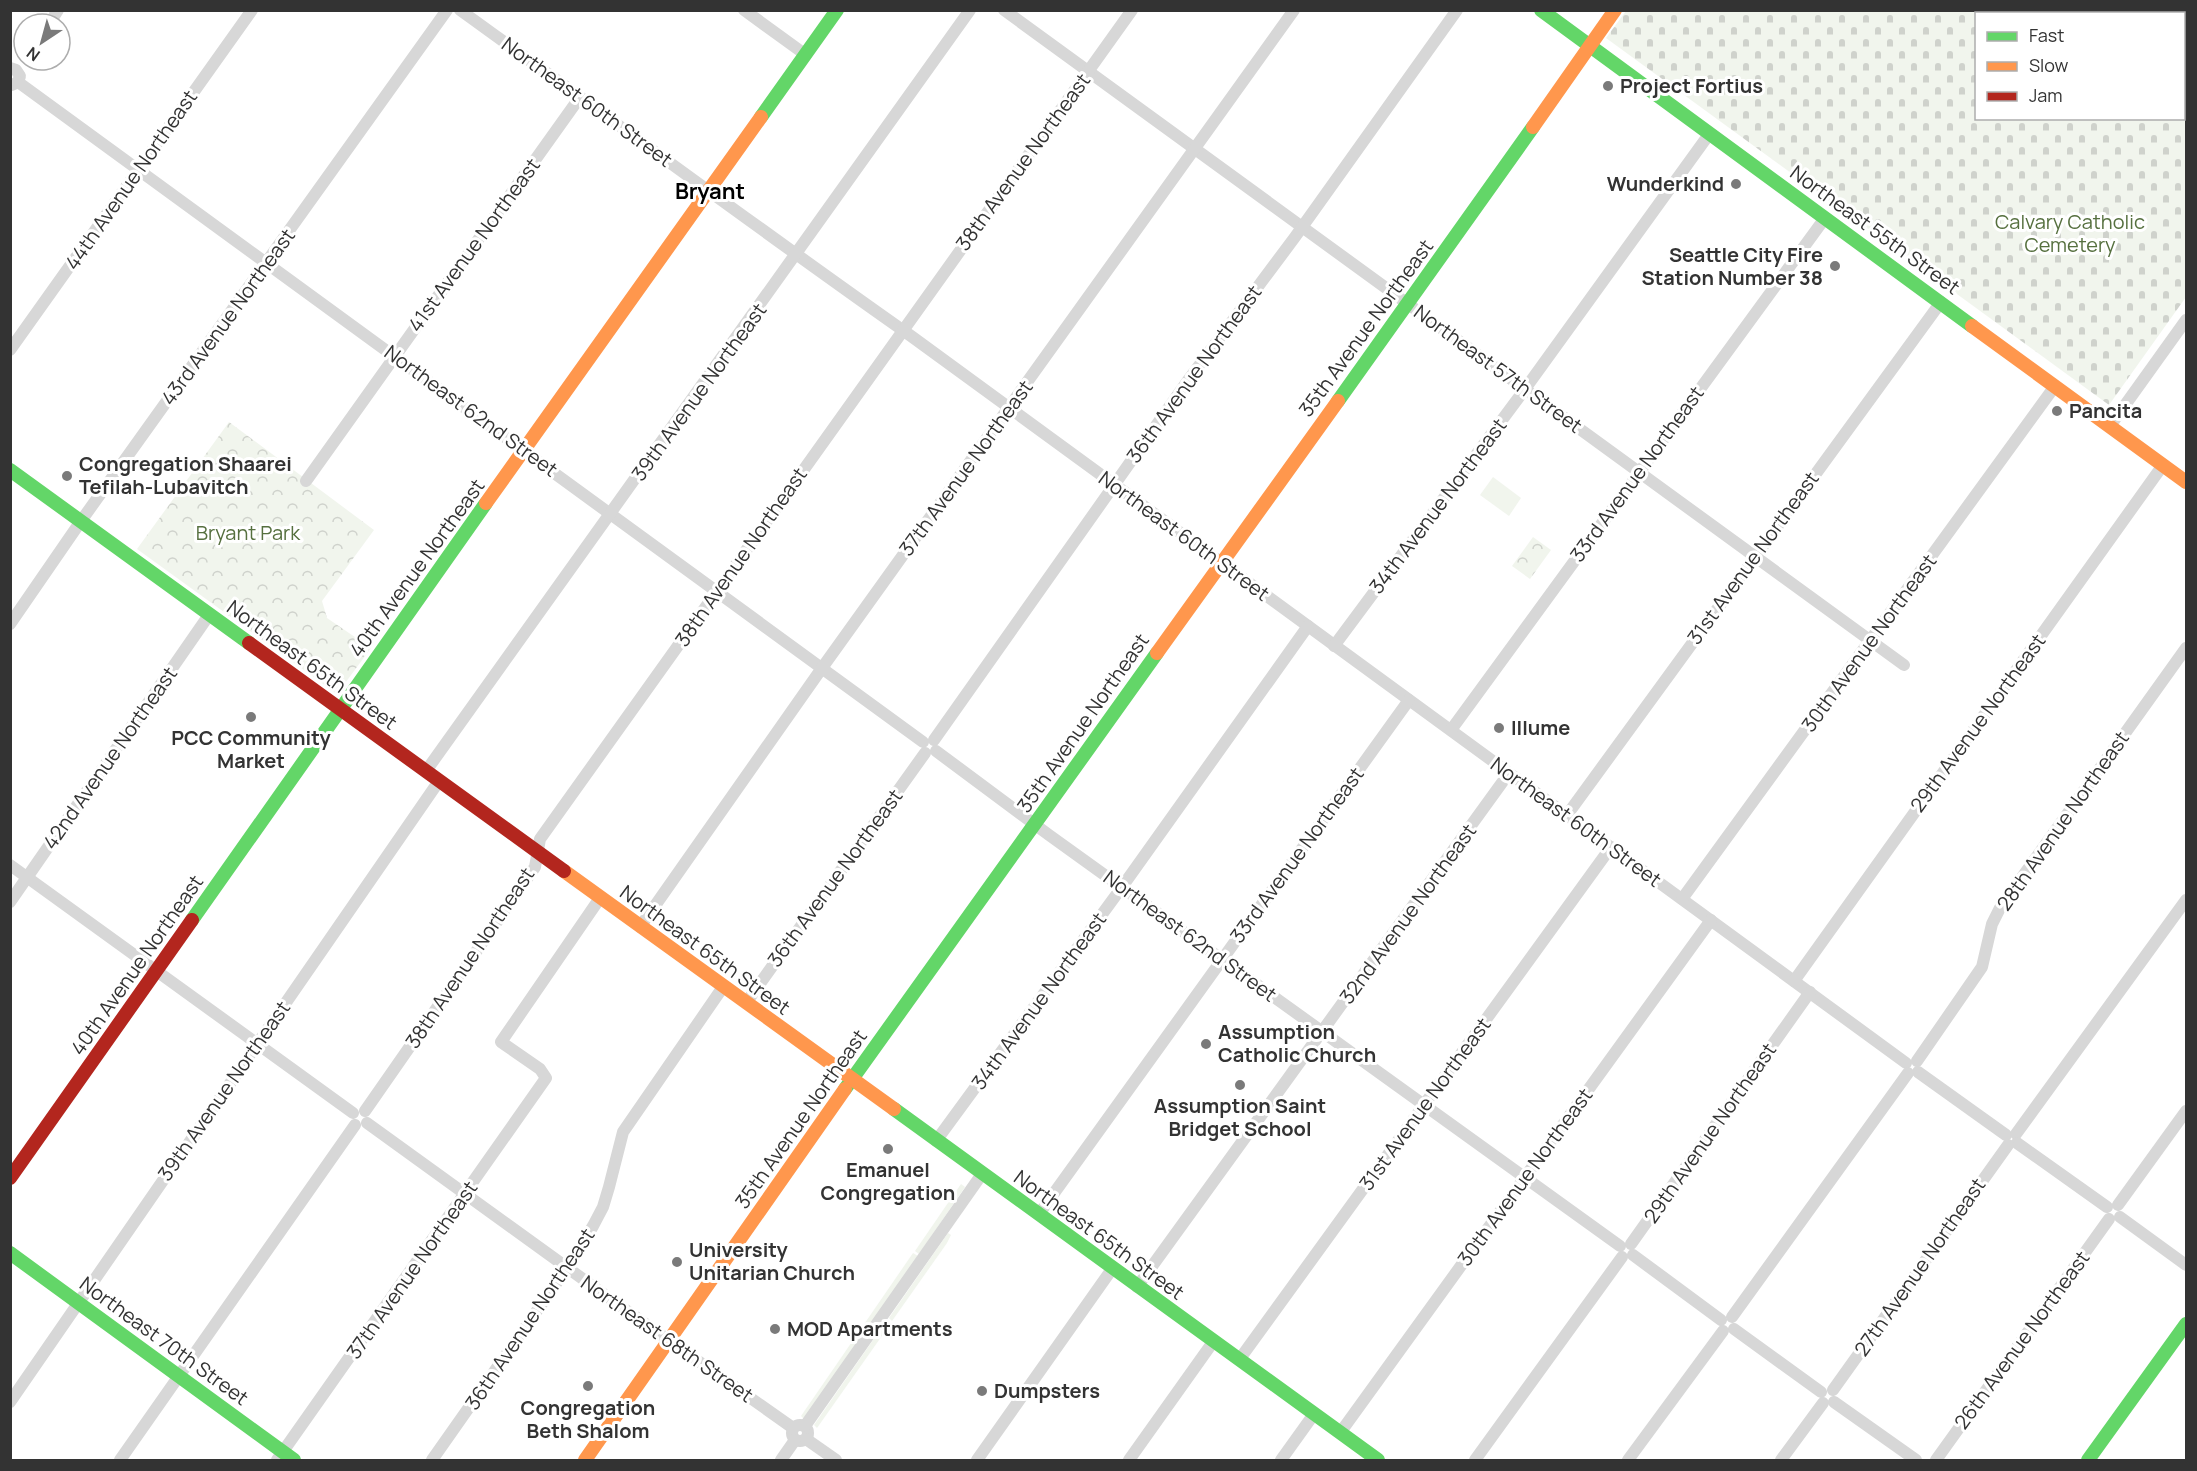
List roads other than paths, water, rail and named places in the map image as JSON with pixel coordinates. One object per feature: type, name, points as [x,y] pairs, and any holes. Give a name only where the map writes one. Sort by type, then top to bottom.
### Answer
[{"type":"main road","name":"40th Avenue Northeast","points":[[10,1178],[837,10]]},
{"type":"main road","name":"Northeast 55th Street","points":[[1541,10],[2187,482]]},
{"type":"main road","name":"35th Avenue Northeast","points":[[585,1461],[852,1080],[1408,304],[1615,10]]},
{"type":"main road","name":"Northeast 65th Street","points":[[10,470],[1378,1461]]},
{"type":"main road","name":"Northeast 70th Street","points":[[10,1253],[285,1458]]},
{"type":"main road","points":[[2088,1461],[2187,1324]]},
{"type":"street","name":"44th Avenue Northeast","points":[[10,350],[252,10]]},
{"type":"street","name":"43rd Avenue Northeast","points":[[10,624],[81,521],[447,10]]},
{"type":"street","name":"Northeast 60th Street","points":[[460,10],[2187,1265]]},
{"type":"street","points":[[744,10],[806,56]]},
{"type":"street","name":"39th Avenue Northeast","points":[[426,771],[970,10]]},
{"type":"street","name":"Northeast 57th Street","points":[[1004,10],[1904,666]]},
{"type":"street","name":"38th Avenue Northeast","points":[[120,1461],[535,867],[540,839],[1132,10]]},
{"type":"street","name":"37th Avenue Northeast","points":[[640,927],[822,668],[1294,10]]},
{"type":"street","name":"36th Avenue Northeast","points":[[746,1004],[1114,485],[1457,10]]},
{"type":"street","name":"Northeast 62nd Street","points":[[14,76],[139,170],[1035,825],[1425,1104],[1916,1461]]},
{"type":"street","name":"41st Avenue Northeast","points":[[306,481],[580,97]]},
{"type":"street","name":"34th Avenue Northeast","points":[[1334,646],[1525,389],[1710,133]]},
{"type":"street","name":"33rd Avenue Northeast","points":[[1450,730],[1824,218]]},
{"type":"street","name":"31st Avenue Northeast","points":[[1567,815],[1941,302]]},
{"type":"street","points":[[2109,426],[2182,335],[2187,320]]},
{"type":"street","name":"30th Avenue Northeast","points":[[1682,899],[2055,386]]},
{"type":"street","name":"29th Avenue Northeast","points":[[1794,981],[2163,465]]},
{"type":"street","name":"42nd Avenue Northeast","points":[[10,902],[209,615]]},
{"type":"street","name":"34th Avenue Northeast","points":[[936,1141],[1122,887],[1308,626]]},
{"type":"street","name":"28th Avenue Northeast","points":[[1628,1461],[1982,967],[1992,924],[2001,908],[2187,648]]},
{"type":"street","name":"33rd Avenue Northeast","points":[[1039,1214],[1409,700]]},
{"type":"street","name":"32nd Avenue Northeast","points":[[1137,1287],[1509,773]]},
{"type":"street","name":"39th Avenue Northeast","points":[[10,1402],[440,781]]},
{"type":"street","name":"31st Avenue Northeast","points":[[1239,1360],[1611,847]]},
{"type":"street","name":"Northeast 68th Street","points":[[10,865],[836,1461]]},
{"type":"street","name":"37th Avenue Northeast","points":[[285,1458],[546,1078],[540,1070],[501,1042],[600,898]]},
{"type":"street","name":"27th Avenue Northeast","points":[[1781,1461],[2187,900]]},
{"type":"street","name":"30th Avenue Northeast","points":[[1340,1433],[1711,920]]},
{"type":"street","name":"36th Avenue Northeast","points":[[432,1461],[567,1268],[603,1207],[627,1125],[723,987]]},
{"type":"street","name":"29th Avenue Northeast","points":[[1475,1461],[1810,992]]},
{"type":"street","name":"26th Avenue Northeast","points":[[1935,1461],[2187,1111]]},
{"type":"street","points":[[781,1461],[982,1174]]},
{"type":"street","points":[[977,1461],[1112,1269]]},
{"type":"street","points":[[1130,1461],[1213,1342]]},
{"type":"street","points":[[1281,1461],[1314,1414]]},
{"type":"place","name":"Project Fortius","points":[[1608,86]]},
{"type":"place","name":"Wunderkind","points":[[1736,184]]},
{"type":"place","name":"Seattle City Fire Station Number 38","points":[[1835,266]]},
{"type":"place","name":"Pancita","points":[[2057,411]]},
{"type":"place","name":"Congregation Shaarei Tefilah-Lubavitch","points":[[67,476]]},
{"type":"place","name":"PCC Community Market","points":[[251,717]]},
{"type":"place","name":"Illume","points":[[1499,728]]},
{"type":"place","name":"Assumption Catholic Church","points":[[1206,1044]]},
{"type":"place","name":"Assumption Saint Bridget School","points":[[1240,1085]]},
{"type":"place","name":"Emanuel Congregation","points":[[888,1149]]},
{"type":"place","name":"University Unitarian Church","points":[[677,1262]]},
{"type":"place","name":"MOD Apartments","points":[[775,1329]]},
{"type":"place","name":"Congregation Beth Shalom","points":[[588,1386]]},
{"type":"place","name":"Dumpsters","points":[[982,1391]]},
{"type":"district","name":"Bryant","points":[[710,191]]},
{"type":"park label","name":"Calvary Catholic Cemetery","points":[[2070,234]]},
{"type":"park label","name":"Bryant Park","points":[[248,533]]}]
